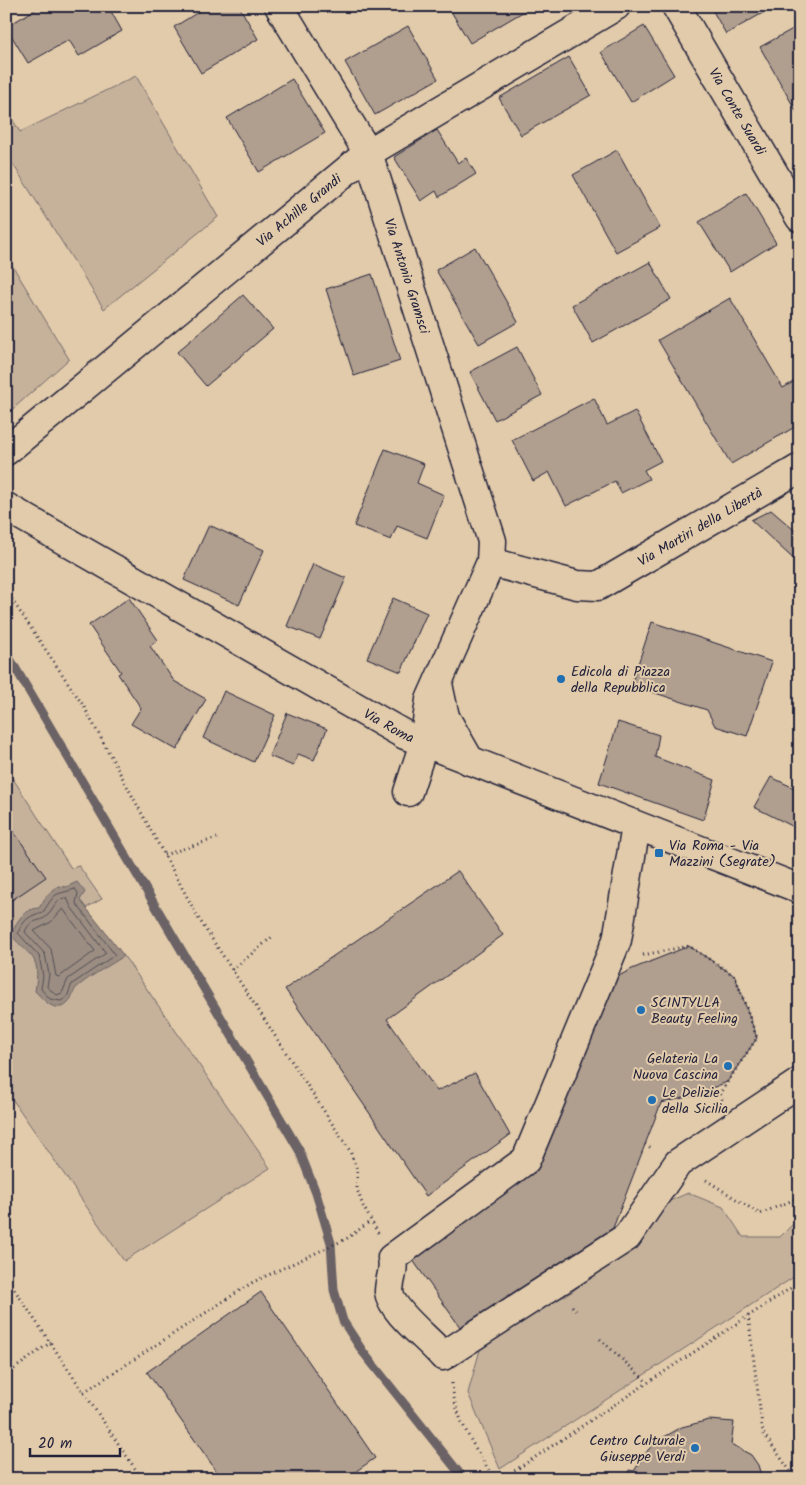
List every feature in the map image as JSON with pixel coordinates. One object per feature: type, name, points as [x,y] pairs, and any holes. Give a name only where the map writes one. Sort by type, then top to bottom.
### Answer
[{"type":"street","name":"Via Antonio Gramsci","points":[[279,6],[368,153],[491,534],[493,547],[491,562]]},
{"type":"street","name":"Via Achille Grandi","points":[[6,451],[368,153],[616,6]]},
{"type":"street","name":"Via Conte Suardi","points":[[676,6],[800,218]]},
{"type":"street","name":"Via Martiri della Libertà","points":[[491,562],[577,585],[598,586],[800,468]]},
{"type":"street","name":"Via Roma","points":[[6,507],[405,735],[800,889]]},
{"type":"street","points":[[408,792],[424,743],[428,712],[438,682],[491,562]]},
{"type":"street","points":[[438,682],[446,717],[470,761]]},
{"type":"street","points":[[636,826],[617,940],[526,1160],[392,1258],[394,1268],[389,1292],[395,1306],[443,1356],[627,1237],[678,1163],[797,1083]]},
{"type":"path","points":[[6,591],[83,705],[199,920],[350,1151],[357,1170],[357,1189],[362,1206],[392,1258]]},
{"type":"path","points":[[164,855],[217,838]]},
{"type":"path","points":[[232,970],[272,937]]},
{"type":"path","points":[[608,961],[689,946],[735,976],[757,1038],[720,1093],[732,1127]]},
{"type":"path","points":[[678,1163],[760,1214],[800,1197]]},
{"type":"path","points":[[84,1392],[253,1282],[346,1239],[371,1221]]},
{"type":"path","points":[[6,1276],[142,1479]]},
{"type":"path","points":[[502,1479],[800,1282]]},
{"type":"path","points":[[748,1315],[763,1433],[796,1479]]},
{"type":"path","points":[[600,1339],[647,1382]]},
{"type":"path","points":[[6,1375],[51,1342]]},
{"type":"path","points":[[443,1356],[451,1376],[453,1403],[460,1422],[494,1479]]},
{"type":"shaded area","points":[[136,76],[218,217],[104,309],[6,153],[6,109],[20,132]]},
{"type":"shaded area","points":[[6,255],[69,359],[6,415]]},
{"type":"shaded area","points":[[6,768],[71,868],[79,866],[102,899],[86,908],[129,963],[270,1168],[124,1261],[6,1090]]},
{"type":"shaded area","points":[[688,1193],[723,1207],[743,1237],[780,1237],[800,1217],[800,1273],[500,1469],[468,1393],[481,1346],[519,1319],[570,1293],[633,1246],[658,1206]]},
{"type":"water","points":[[77,882],[85,892],[80,900],[124,956],[77,987],[65,1006],[57,1007],[46,1002],[35,991],[37,979],[36,964],[11,935],[21,917],[33,909],[39,908],[47,895],[58,886],[66,887]]},
{"type":"building","points":[[41,6],[108,6],[122,31],[79,56],[69,40],[28,63],[6,27]]},
{"type":"building","points":[[208,6],[239,6],[258,39],[201,73],[174,27]]},
{"type":"building","points":[[453,6],[533,6],[470,43],[449,8]]},
{"type":"building","points":[[710,6],[775,6],[726,34]]},
{"type":"building","points":[[800,25],[800,118],[760,47]]},
{"type":"building","points":[[408,26],[438,79],[375,115],[345,62]]},
{"type":"building","points":[[644,26],[674,75],[631,102],[601,52]]},
{"type":"building","points":[[569,57],[591,95],[521,135],[499,98]]},
{"type":"building","points":[[292,79],[325,133],[259,172],[227,118]]},
{"type":"building","points":[[437,130],[458,163],[466,158],[476,174],[439,197],[436,191],[421,201],[394,157]]},
{"type":"building","points":[[617,150],[660,228],[616,252],[573,175]]},
{"type":"building","points":[[746,193],[776,243],[730,272],[699,222]]},
{"type":"building","points":[[475,247],[518,322],[479,344],[436,270]]},
{"type":"building","points":[[650,262],[671,299],[593,343],[572,305]]},
{"type":"building","points":[[372,274],[400,361],[354,376],[326,289]]},
{"type":"building","points":[[243,295],[273,329],[206,386],[177,352]]},
{"type":"building","points":[[730,298],[783,388],[800,378],[800,424],[731,464],[658,340]]},
{"type":"building","points":[[517,347],[542,395],[495,420],[470,372]]},
{"type":"building","points":[[594,398],[607,425],[635,411],[661,461],[644,470],[649,479],[621,493],[615,481],[566,506],[549,472],[533,481],[512,440]]},
{"type":"building","points":[[385,449],[424,464],[417,483],[444,495],[427,538],[397,526],[391,540],[354,526]]},
{"type":"building","points":[[771,510],[800,535],[800,565],[751,520]]},
{"type":"building","points":[[209,525],[264,550],[239,605],[184,580]]},
{"type":"building","points":[[313,564],[346,578],[320,639],[287,626]]},
{"type":"building","points":[[129,598],[158,640],[150,646],[174,681],[206,699],[177,750],[131,724],[141,708],[118,674],[121,672],[89,625]]},
{"type":"building","points":[[393,598],[427,613],[401,672],[367,658]]},
{"type":"building","points":[[652,622],[772,662],[747,736],[715,726],[707,710],[631,685]]},
{"type":"building","points":[[224,691],[275,715],[254,762],[203,738]]},
{"type":"building","points":[[287,713],[327,729],[314,760],[298,754],[293,766],[269,756]]},
{"type":"building","points":[[618,722],[659,735],[655,757],[715,780],[703,820],[599,783]]},
{"type":"building","points":[[771,777],[794,788],[800,779],[800,830],[754,807]]},
{"type":"building","points":[[6,821],[46,877],[6,904]]},
{"type":"building","points":[[458,871],[503,935],[387,1019],[437,1091],[475,1073],[510,1135],[426,1196],[285,989]]},
{"type":"building","points":[[689,946],[735,976],[757,1038],[727,1082],[692,1096],[661,1103],[613,1228],[460,1327],[410,1256],[536,1170],[611,980],[632,969]]},
{"type":"building","points":[[261,1292],[375,1458],[345,1479],[222,1479],[147,1372]]},
{"type":"building","name":"Centro Culturale Giuseppe Verdi","points":[[709,1420],[734,1422],[731,1444],[751,1455],[758,1465],[762,1479],[626,1479],[629,1470],[634,1471],[648,1450],[657,1441],[682,1427]]},
{"type":"waterway","points":[[6,652],[299,1150],[316,1193],[331,1243],[334,1290],[343,1321],[363,1352],[464,1479]]},
{"type":"place","name":"Edicola di Piazza della Repubblica","points":[[561,679]]},
{"type":"place","name":"Via Roma - Via Mazzini (Segrate)","points":[[659,853]]},
{"type":"place","name":"SCINTYLLA Beauty Feeling","points":[[641,1010]]},
{"type":"place","name":"Gelateria La Nuova Cascina","points":[[728,1066]]},
{"type":"place","name":"Le Delizie della Sicilia","points":[[652,1100]]},
{"type":"place","name":"Centro Culturale Giuseppe Verdi","points":[[695,1448]]}]
